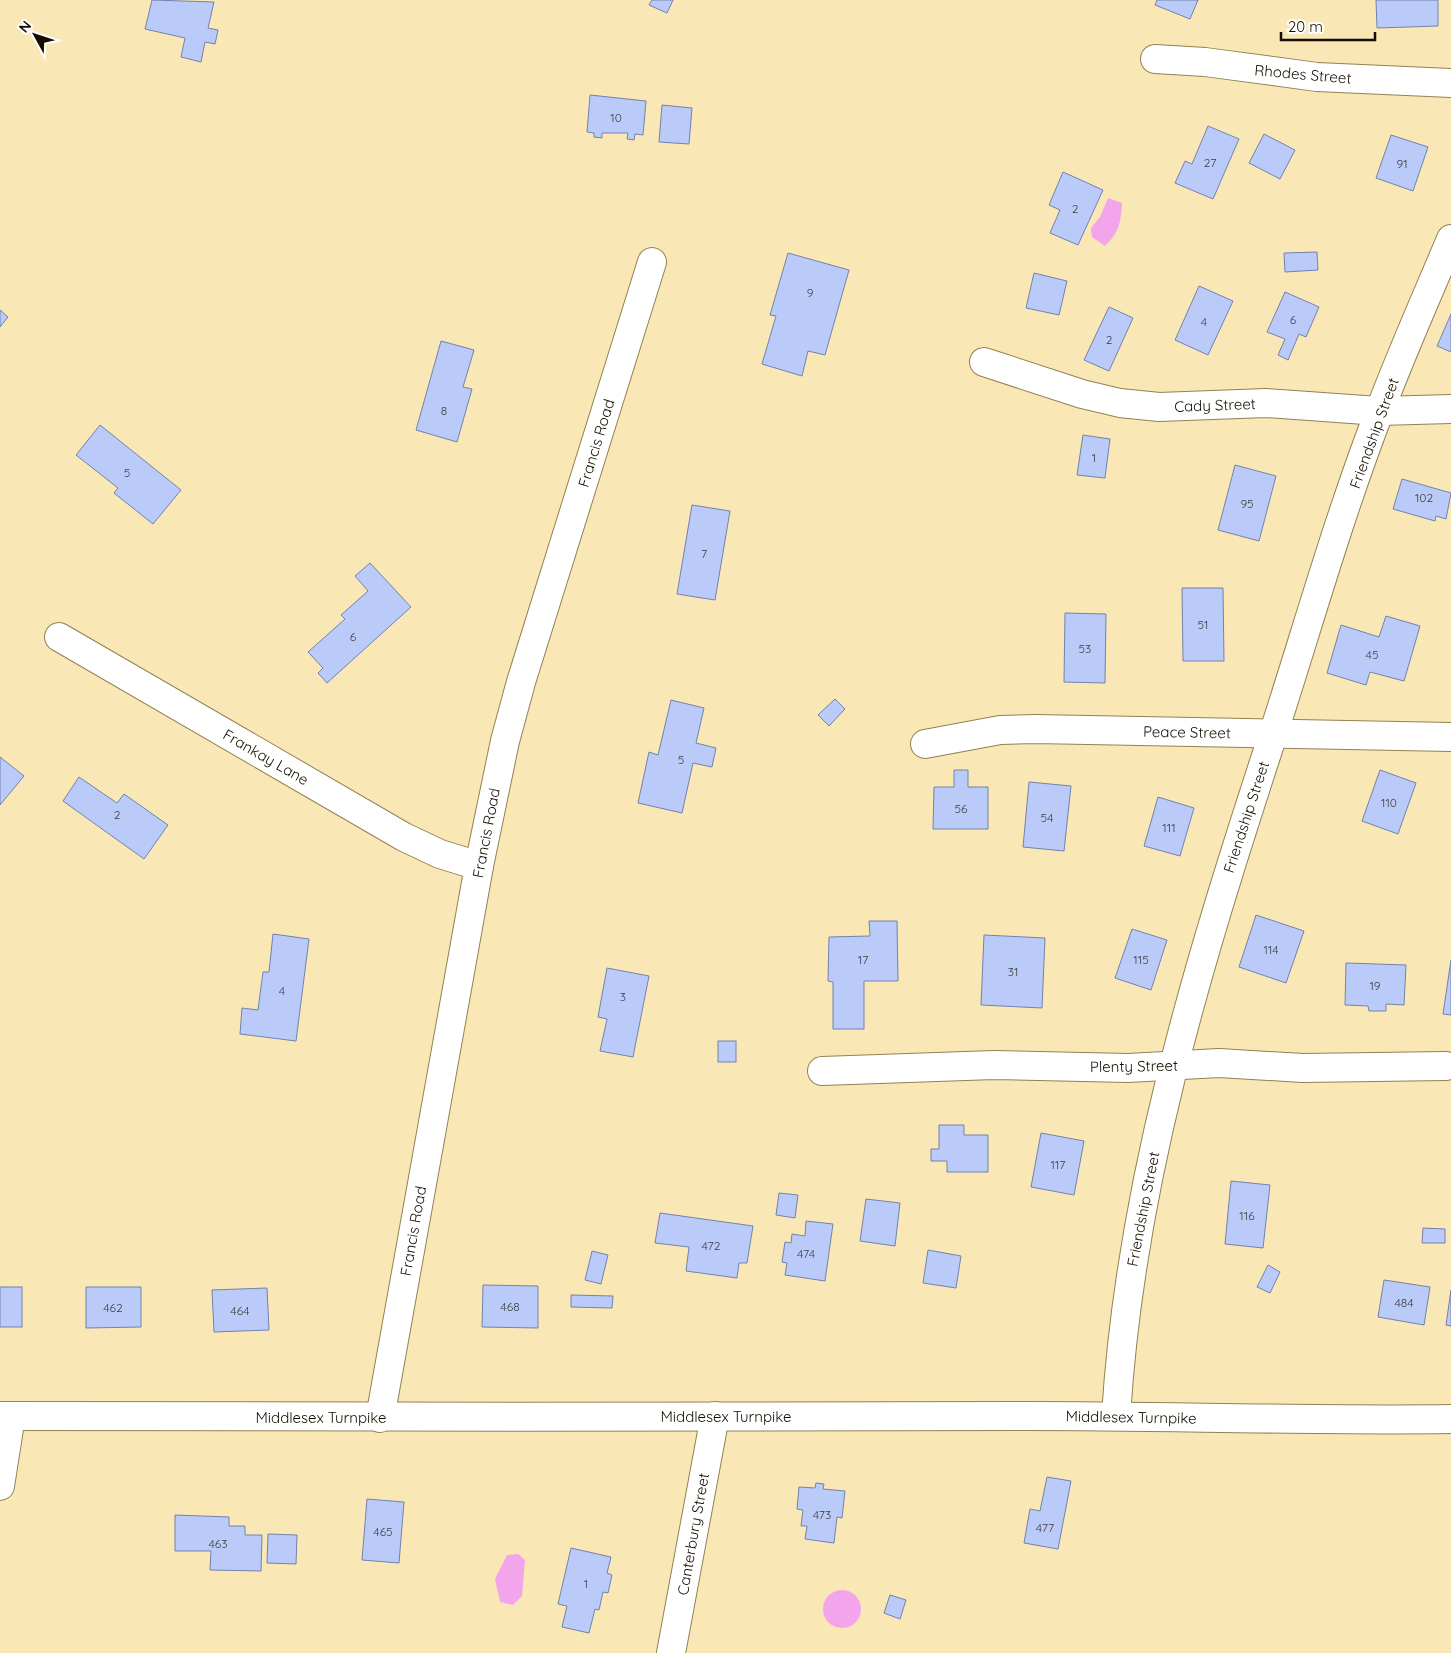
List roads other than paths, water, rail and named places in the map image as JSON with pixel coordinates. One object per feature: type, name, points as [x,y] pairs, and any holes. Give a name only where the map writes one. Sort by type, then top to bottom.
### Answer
[{"type":"street","name":"Rhodes Street","points":[[1156,59],[1205,62],[1317,77],[1451,84]]},
{"type":"street","name":"Friendship Street","points":[[1116,1416],[1119,1358],[1133,1259],[1173,1066],[1222,892],[1322,580],[1380,411],[1451,239]]},
{"type":"street","name":"Francis Road","points":[[380,1418],[479,866],[505,742],[521,682],[652,262]]},
{"type":"street","name":"Cady Street","points":[[984,362],[1082,394],[1120,403],[1159,407],[1266,403],[1380,411],[1451,409]]},
{"type":"street","name":"Frankay Lane","points":[[59,637],[404,837],[440,854],[479,866]]},
{"type":"street","name":"Peace Street","points":[[924,744],[1000,730],[1035,729],[1451,737]]},
{"type":"street","name":"Plenty Street","points":[[822,1071],[994,1065],[1128,1068],[1219,1063],[1313,1068],[1446,1066]]},
{"type":"street","name":"Middlesex Turnpike","points":[[6,1416],[380,1418],[1116,1416],[1367,1420],[1451,1419]]},
{"type":"street","points":[[0,1486],[6,1416]]},
{"type":"street","name":"Canterbury Street","points":[[671,1653],[715,1416]]}]
